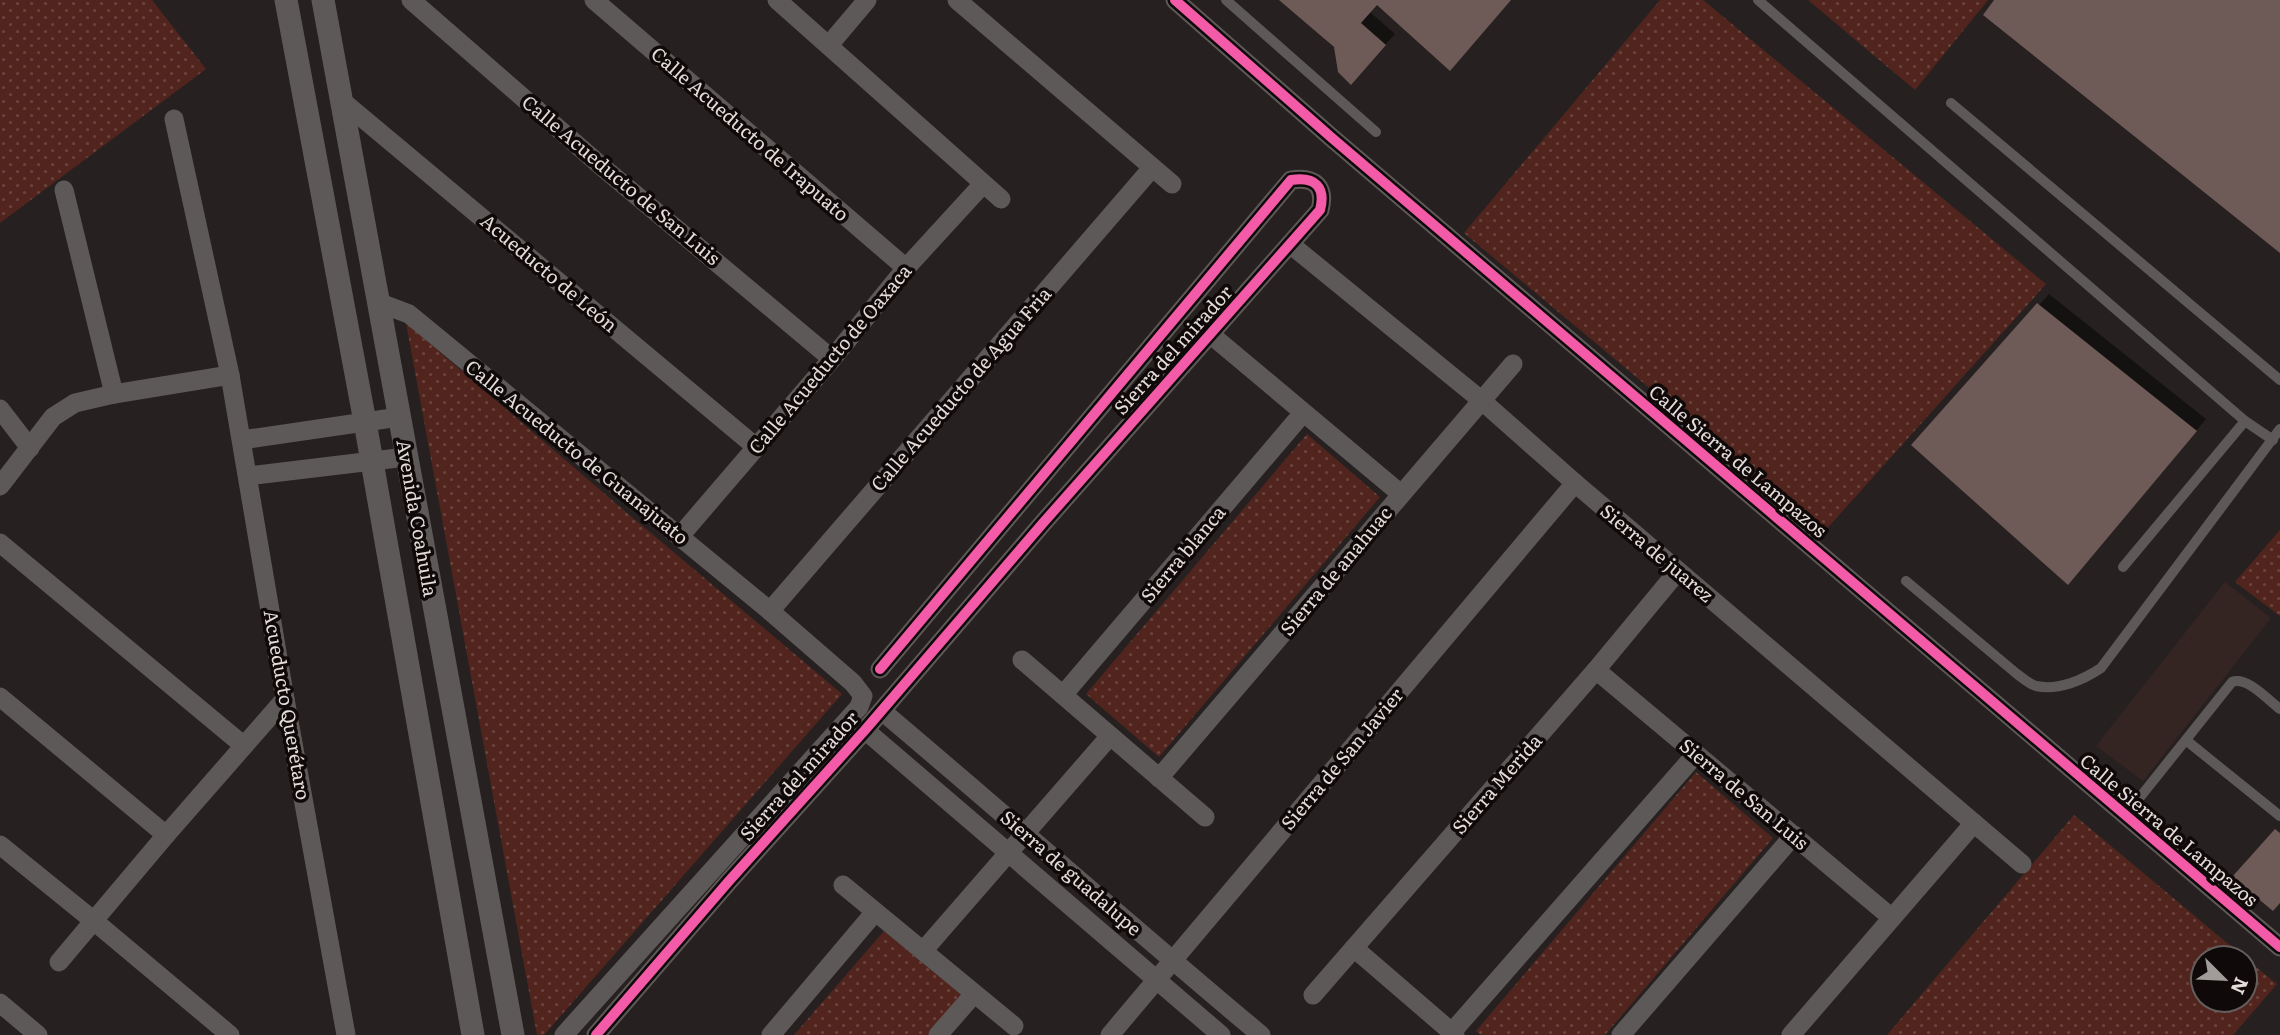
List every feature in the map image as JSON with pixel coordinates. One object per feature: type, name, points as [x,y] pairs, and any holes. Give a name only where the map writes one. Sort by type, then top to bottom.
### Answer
[{"type":"street","name":"Avenida Coahuila","points":[[286,0],[365,422],[473,1035]]},
{"type":"street","name":"Avenida Coahuila","points":[[323,0],[513,1035]]},
{"type":"street","name":"Calle Acueducto de San Luis","points":[[411,0],[600,164],[832,359]]},
{"type":"street","name":"Calle Acueducto de Irapuato","points":[[594,0],[906,268]]},
{"type":"street","points":[[777,0],[1001,200]]},
{"type":"street","points":[[829,45],[867,0]]},
{"type":"street","points":[[957,0],[1172,184]]},
{"type":"street","name":"Calle Sierra de Lampazos","points":[[1175,0],[1906,630],[2280,947]]},
{"type":"street","name":"Acueducto de León","points":[[341,100],[756,447]]},
{"type":"street","name":"Acueducto Querétaro","points":[[174,119],[230,375],[346,1035]]},
{"type":"street","name":"Calle Acueducto de Agua Fria","points":[[770,611],[1152,168]]},
{"type":"street","name":"Sierra del mirador","points":[[596,1035],[1320,210],[1320,189],[1303,178],[1292,180],[880,670]]},
{"type":"street","name":"Calle Acueducto de Oaxaca","points":[[680,536],[906,268],[983,184]]},
{"type":"street","points":[[64,190],[114,394]]},
{"type":"street","name":"Sierra de juarez","points":[[1290,244],[1481,400],[2022,864]]},
{"type":"street","name":"Calle Acueducto de Guanajuato","points":[[380,303],[409,314],[770,611],[853,683],[863,696]]},
{"type":"street","points":[[1210,334],[1401,495]]},
{"type":"street","name":"Sierra de anahuac","points":[[1159,778],[1513,364]]},
{"type":"street","points":[[0,486],[53,417],[66,408],[81,401],[114,394],[230,375]]},
{"type":"street","points":[[0,409],[30,448]]},
{"type":"street","name":"Sierra blanca","points":[[1062,695],[1303,413]]},
{"type":"street","points":[[242,440],[399,417]]},
{"type":"street","points":[[248,476],[406,457]]},
{"type":"street","name":"Sierra de San Javier","points":[[1110,1035],[1575,483]]},
{"type":"street","points":[[1023,502],[1043,523]]},
{"type":"street","points":[[0,543],[243,745]]},
{"type":"street","name":"Sierra Merida","points":[[1313,995],[1596,670],[1678,571]]},
{"type":"street","points":[[1022,660],[1205,817]]},
{"type":"street","name":"Sierra de San Luis","points":[[1596,670],[1892,918]]},
{"type":"street","name":"Sierra del mirador","points":[[564,1035],[859,707],[863,696]]},
{"type":"street","points":[[0,697],[166,835]]},
{"type":"street","points":[[59,961],[285,699]]},
{"type":"street","name":"Sierra de guadalupe","points":[[881,711],[1261,1035]]},
{"type":"street","name":"Sierra de guadalupe","points":[[865,730],[1221,1035]]},
{"type":"street","points":[[923,951],[1110,736]]},
{"type":"street","points":[[1354,948],[1454,1034],[1696,754]]},
{"type":"street","points":[[1791,1035],[1974,823]]},
{"type":"street","points":[[1622,1035],[1794,835]]},
{"type":"street","points":[[0,845],[230,1035]]},
{"type":"street","points":[[843,885],[1014,1026]]},
{"type":"street","points":[[771,1035],[875,912]]},
{"type":"street","points":[[938,1035],[974,994]]},
{"type":"street","points":[[0,1003],[38,1035]]},
{"type":"lane","points":[[1226,0],[1376,132]]},
{"type":"lane","points":[[1758,0],[2245,421],[2273,440]]},
{"type":"lane","points":[[1951,103],[2280,380]]},
{"type":"lane","points":[[2123,567],[2245,421]]},
{"type":"lane","points":[[1906,581],[2033,685],[2052,687],[2076,682],[2101,668],[2280,429]]},
{"type":"lane","points":[[2125,816],[2187,741],[2227,686],[2237,680],[2246,682],[2280,709]]},
{"type":"lane","points":[[2187,741],[2280,816]]},
{"type":"shaded area","points":[[0,0],[152,0],[206,69],[0,223]]},
{"type":"shaded area","points":[[1660,0],[1703,0],[2046,284],[1823,533],[1464,233]]},
{"type":"shaded area","points":[[1808,0],[1988,0],[1915,90]]},
{"type":"shaded area","points":[[406,323],[842,694],[544,1035],[537,1035]]},
{"type":"shaded area","points":[[1307,434],[1380,497],[1159,757],[1086,694]]},
{"type":"shaded area","points":[[2280,530],[2280,616],[2235,582]]},
{"type":"shaded area","points":[[2225,582],[2271,618],[2143,781],[2096,746]]},
{"type":"shaded area","points":[[1696,772],[1773,838],[1605,1035],[1481,1035],[1476,1031]]},
{"type":"shaded area","points":[[2074,815],[2229,944],[2189,944],[2189,1014],[2251,1014],[2233,1035],[1887,1035]]},
{"type":"shaded area","points":[[884,931],[963,996],[928,1035],[794,1035]]},
{"type":"shaded area","points":[[2259,969],[2277,984],[2259,1005]]},
{"type":"building","points":[[1279,0],[1511,0],[1450,71],[1377,5],[1361,23],[1386,45],[1351,85],[1338,72],[1334,47]]},
{"type":"building","points":[[1994,0],[2280,0],[2280,253],[1983,15]]},
{"type":"building","points":[[2037,303],[2197,431],[2068,585],[1911,445]]},
{"type":"building","points":[[2275,829],[2280,833],[2280,903],[2273,911],[2232,877]]},
{"type":"cycle path","points":[[1175,0],[1332,138],[2280,947]]},
{"type":"cycle path","points":[[596,1035],[1320,210],[1321,195],[1317,185],[1306,180],[1291,180],[880,669]]}]
